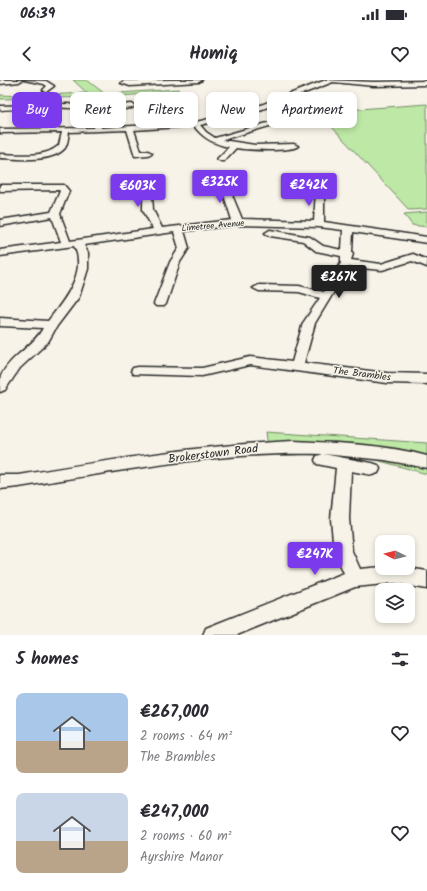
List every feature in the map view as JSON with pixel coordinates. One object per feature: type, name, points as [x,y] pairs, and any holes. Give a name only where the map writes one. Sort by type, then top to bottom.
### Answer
[{"type":"street","points":[[1,83],[19,80]]},
{"type":"street","points":[[27,80],[46,83],[51,86],[46,90]]},
{"type":"street","points":[[127,84],[199,80]]},
{"type":"street","points":[[198,124],[250,112],[330,80],[374,84],[427,83]]},
{"type":"street","points":[[0,108],[70,107]]},
{"type":"street","points":[[214,140],[267,125]]},
{"type":"street","points":[[0,131],[66,131],[143,128]]},
{"type":"street","points":[[198,128],[214,140],[234,146],[256,148],[294,146]]},
{"type":"street","points":[[130,129],[138,154],[148,153]]},
{"type":"street","points":[[0,156],[34,156],[55,152],[62,147],[66,131]]},
{"type":"street","points":[[221,159],[234,146]]},
{"type":"street","points":[[226,177],[228,182],[228,195],[238,222]]},
{"type":"street","points":[[147,179],[148,210],[159,231]]},
{"type":"street","points":[[316,185],[320,191],[319,224]]},
{"type":"street","points":[[0,188],[61,188],[65,191],[56,214],[71,243],[83,253],[83,269],[73,297],[51,326],[44,339],[15,365],[0,387]]},
{"type":"street","points":[[0,223],[56,214]]},
{"type":"street","name":"Limetree Avenue","points":[[0,253],[178,228],[238,222],[319,224],[427,240]]},
{"type":"street","points":[[160,304],[175,262],[184,248],[178,228]]},
{"type":"street","points":[[297,366],[309,323],[327,296],[347,258],[348,228]]},
{"type":"street","points":[[270,233],[306,239],[320,249],[382,267],[413,257],[427,264]]},
{"type":"street","points":[[259,288],[300,290],[327,296]]},
{"type":"street","points":[[0,322],[51,326]]},
{"type":"street","name":"The Brambles","points":[[138,371],[202,372],[250,361],[387,378],[427,379]]},
{"type":"street","name":"Brokerstown Road","points":[[0,482],[19,481],[232,449],[308,446],[353,449],[427,462]]},
{"type":"street","points":[[323,460],[372,469]]},
{"type":"street","points":[[344,464],[340,519],[342,551],[355,578]]},
{"type":"street","points":[[213,635],[324,589],[355,578],[394,574],[427,580]]},
{"type":"green space","points":[[73,80],[87,80],[102,92],[86,92]]},
{"type":"green space","points":[[178,89],[180,92],[134,92]]},
{"type":"green space","points":[[134,92],[134,95],[126,96],[126,93]]},
{"type":"green space","points":[[62,94],[70,94],[70,98],[62,98]]},
{"type":"green space","points":[[0,95],[12,96],[12,99],[0,99]]},
{"type":"green space","points":[[427,104],[427,209],[409,210],[333,128],[357,128],[357,109]]},
{"type":"green space","points":[[427,212],[427,227],[412,225],[404,214]]},
{"type":"green space","points":[[266,432],[427,443],[427,474],[355,454],[269,455]]}]
